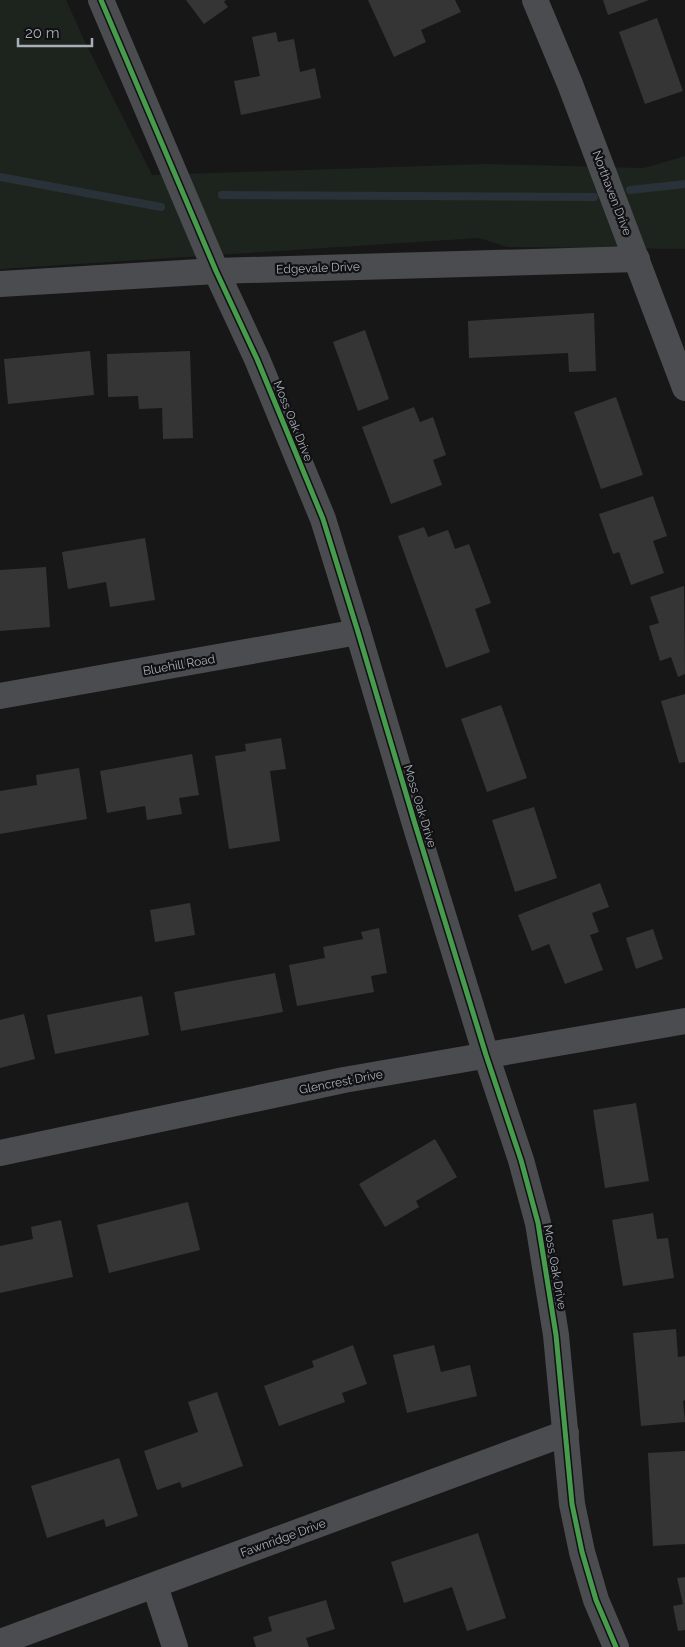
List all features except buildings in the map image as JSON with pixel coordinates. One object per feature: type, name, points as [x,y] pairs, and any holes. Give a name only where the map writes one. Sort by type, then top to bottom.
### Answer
[{"type":"street","name":"Moss Oak Drive","points":[[100,0],[216,271],[257,359],[323,519],[486,1055],[521,1160],[538,1223],[556,1335],[572,1504],[582,1552],[596,1600],[616,1647]]},
{"type":"street","name":"Northaven Drive","points":[[535,0],[570,84],[685,388]]},
{"type":"street","name":"Edgevale Drive","points":[[0,284],[216,271],[637,259]]},
{"type":"street","name":"Bluehill Road","points":[[0,696],[358,632]]},
{"type":"street","name":"Glencrest Drive","points":[[0,1153],[344,1080],[685,1021]]},
{"type":"street","name":"Fawnridge Drive","points":[[0,1642],[566,1433]]},
{"type":"street","points":[[155,1586],[175,1647]]},
{"type":"shaded area","points":[[0,0],[66,0],[152,175],[485,164],[644,168],[685,156],[685,249],[507,247],[479,238],[0,269]]},
{"type":"waterway","points":[[0,177],[161,207]]},
{"type":"waterway","points":[[630,190],[685,184]]},
{"type":"waterway","points":[[222,195],[594,197]]},
{"type":"cycle path","points":[[101,0],[216,271],[257,359],[323,519],[486,1055],[521,1160],[538,1223],[556,1335],[572,1504],[582,1552],[596,1600],[616,1647]]}]
